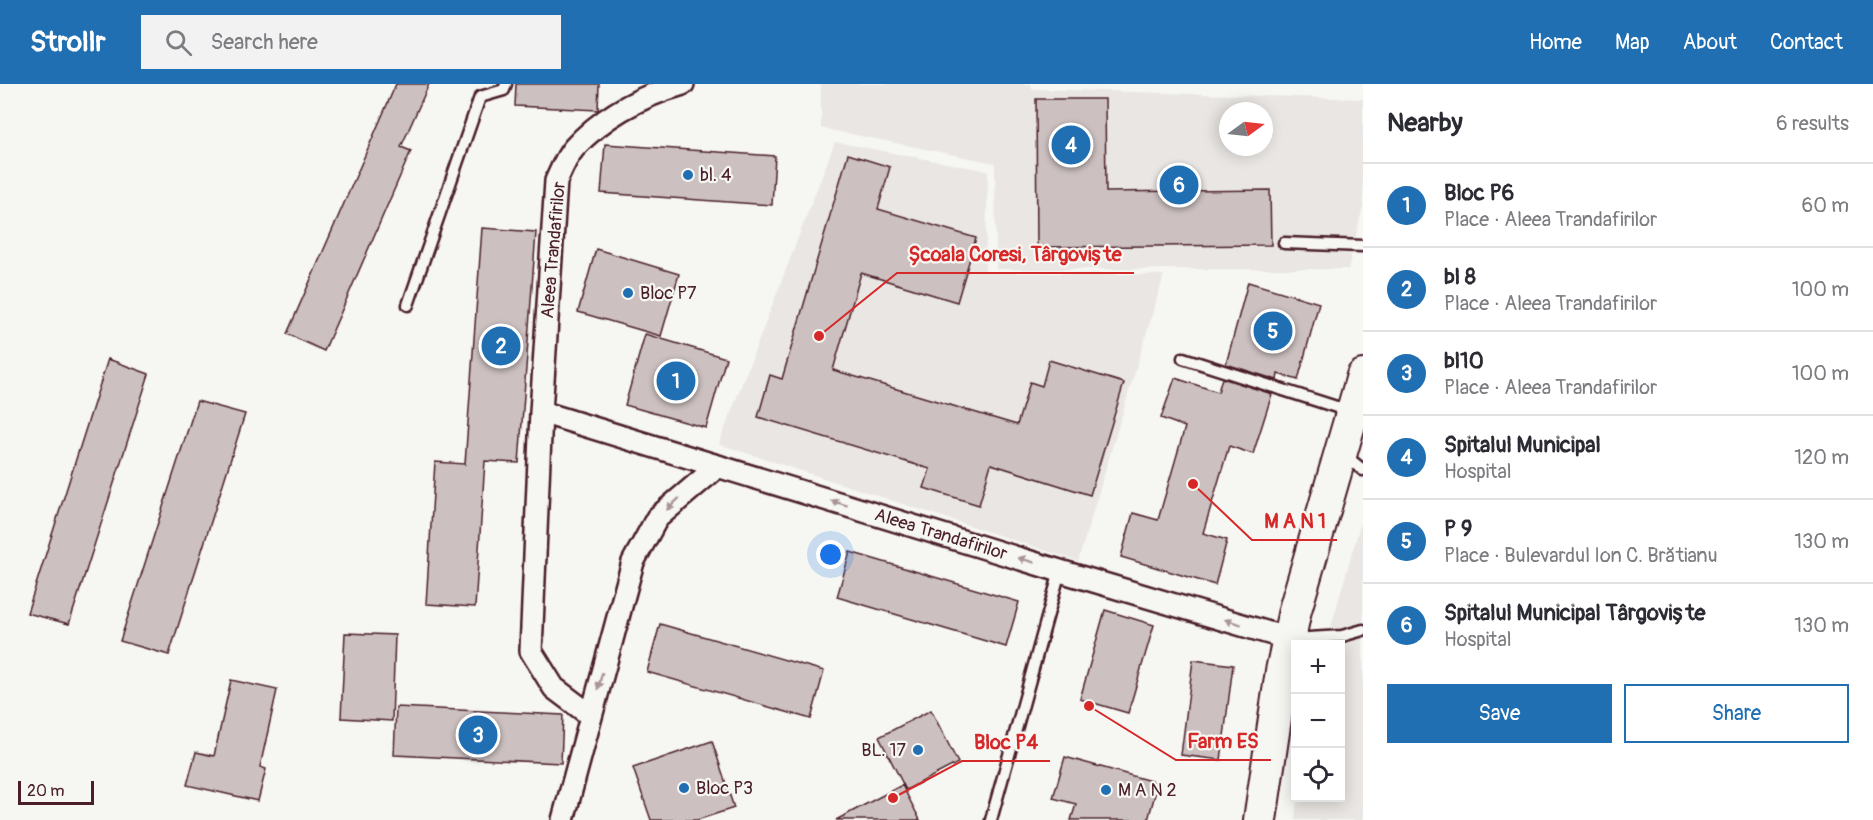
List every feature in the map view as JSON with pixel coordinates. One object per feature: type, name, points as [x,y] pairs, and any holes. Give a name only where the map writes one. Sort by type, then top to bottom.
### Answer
[{"type":"main road","points":[[1260,820],[1289,639],[1352,461],[1352,412],[1363,376]]},
{"type":"street","name":"Aleea Trandafirilor","points":[[590,715],[554,688],[531,651],[541,412],[556,180],[573,149],[600,124],[623,108],[652,93],[683,84]]},
{"type":"street","name":"Aleea Trandafirilor","points":[[541,412],[1289,639]]},
{"type":"street","points":[[563,820],[633,562],[657,519],[718,466]]},
{"type":"lane","points":[[408,305],[480,97],[504,90],[506,84]]},
{"type":"lane","points":[[1284,243],[1363,246]]},
{"type":"lane","points":[[1183,358],[1352,412]]},
{"type":"lane","points":[[991,820],[1060,571]]},
{"type":"lane","points":[[1289,639],[1342,636],[1363,630]]},
{"type":"shaded area","points":[[821,84],[1031,84],[1032,89],[1363,99],[1363,206],[1348,269],[996,269],[995,163],[821,128]]},
{"type":"shaded area","points":[[835,142],[988,171],[985,272],[1164,275],[1078,561],[719,444]]},
{"type":"shaded area","points":[[1363,515],[1363,820],[1295,820],[1297,802],[1345,802],[1345,640],[1327,640]]},
{"type":"building","points":[[396,84],[429,84],[401,147],[411,151],[324,351],[287,334]]},
{"type":"building","points":[[516,84],[599,84],[598,110],[515,106]]},
{"type":"building","points":[[1036,99],[1105,99],[1106,192],[1270,190],[1271,245],[1037,247]]},
{"type":"building","name":"bl. 4","points":[[605,144],[775,156],[772,205],[601,193]]},
{"type":"building","points":[[848,154],[890,167],[878,209],[976,238],[957,302],[861,273],[833,370],[1017,425],[1030,382],[1042,386],[1049,360],[1124,383],[1090,495],[991,464],[979,505],[924,488],[930,469],[758,417],[770,375],[782,379]]},
{"type":"building","points":[[482,228],[536,232],[519,463],[485,461],[475,607],[426,604],[435,462],[465,464]]},
{"type":"building","name":"Bloc P7","points":[[596,249],[679,274],[661,336],[578,312]]},
{"type":"building","points":[[1248,282],[1319,303],[1298,380],[1278,374],[1277,380],[1226,364]]},
{"type":"building","points":[[645,334],[726,358],[706,428],[625,405]]},
{"type":"building","points":[[108,359],[149,374],[69,624],[27,613]]},
{"type":"building","points":[[1175,378],[1218,392],[1222,378],[1272,394],[1253,454],[1229,446],[1203,533],[1227,540],[1215,585],[1121,557],[1133,513],[1158,520],[1185,427],[1161,418]]},
{"type":"building","points":[[197,401],[245,414],[169,655],[120,641]]},
{"type":"building","points":[[850,552],[1019,602],[1006,647],[837,597]]},
{"type":"building","points":[[1105,610],[1154,625],[1128,713],[1080,699]]},
{"type":"building","points":[[660,624],[824,671],[811,719],[647,672]]},
{"type":"building","points":[[345,633],[395,635],[392,721],[341,718]]},
{"type":"building","points":[[1193,660],[1233,665],[1221,760],[1181,755]]},
{"type":"building","points":[[231,680],[277,690],[260,767],[266,769],[258,801],[187,785],[196,752],[214,756]]},
{"type":"building","points":[[396,707],[563,715],[561,763],[394,755]]},
{"type":"building","name":"BL. 17","points":[[931,710],[958,763],[906,790],[879,737]]},
{"type":"building","name":"Bloc P3","points":[[712,741],[734,808],[697,820],[651,820],[633,768]]},
{"type":"building","name":"M A N 2","points":[[1065,757],[1158,783],[1148,820],[1071,820],[1076,804],[1053,798]]},
{"type":"building","points":[[902,785],[920,820],[836,820]]},
{"type":"place","name":"Spitalul Municipal","points":[[1071,145]]},
{"type":"place","name":"bl. 4","points":[[688,175]]},
{"type":"place","name":"Spitalul Municipal Târgoviște","points":[[1179,185]]},
{"type":"place","name":"Bloc P7","points":[[628,293]]},
{"type":"place","name":"P 9","points":[[1273,331]]},
{"type":"place","name":"Școala Coresi, Târgoviște","points":[[819,336]]},
{"type":"place","name":"bl 8","points":[[501,346]]},
{"type":"place","name":"Bloc P6","points":[[676,381]]},
{"type":"place","name":"M A N 1","points":[[1193,484]]},
{"type":"place","name":"Farm ES","points":[[1089,706]]},
{"type":"place","name":"bl10","points":[[478,735]]},
{"type":"place","name":"BL. 17","points":[[918,750]]},
{"type":"place","name":"Bloc P3","points":[[684,788]]},
{"type":"place","name":"M A N 2","points":[[1106,790]]},
{"type":"place","name":"Bloc P4","points":[[893,798]]}]
